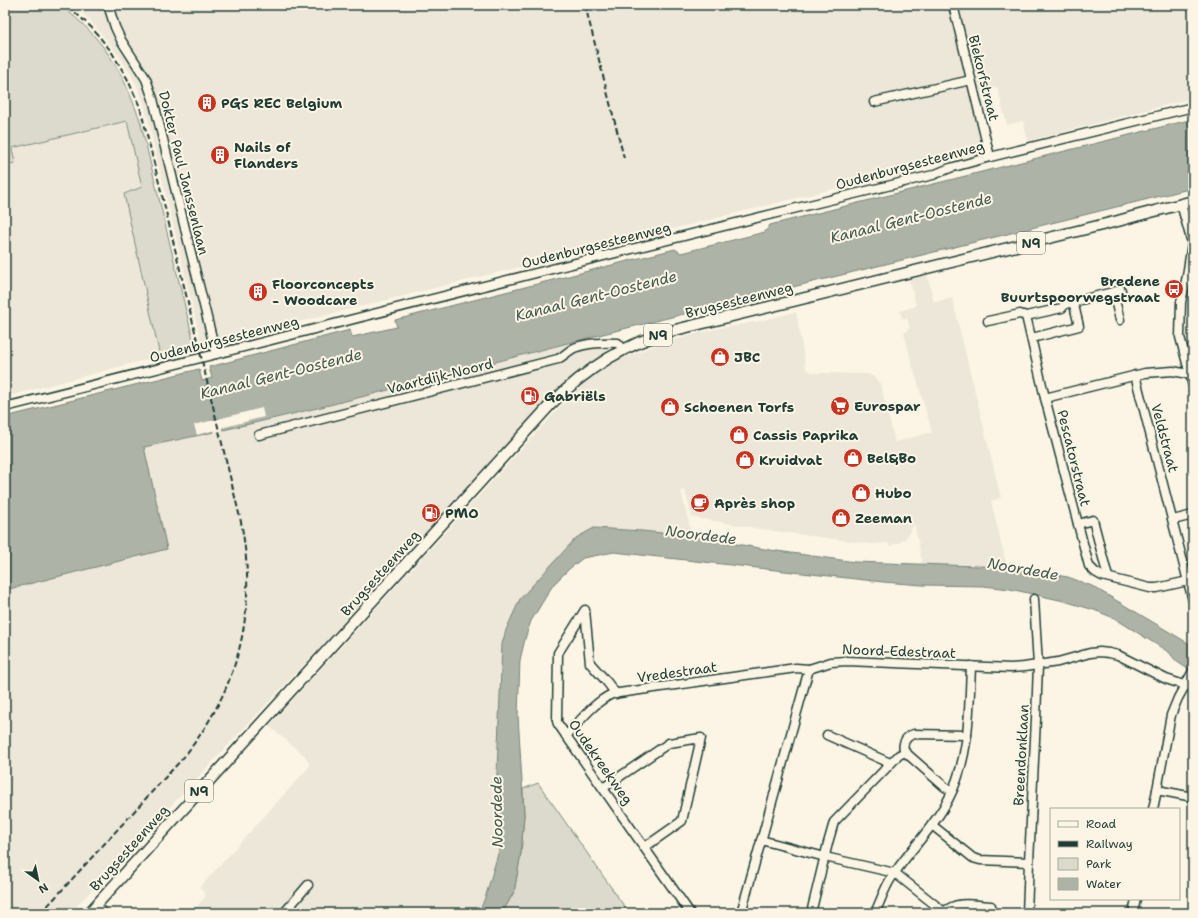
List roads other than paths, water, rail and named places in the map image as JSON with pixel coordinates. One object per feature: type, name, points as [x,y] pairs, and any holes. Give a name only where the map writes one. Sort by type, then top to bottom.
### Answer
[{"type":"main road","name":"N9","points":[[1181,204],[1193,201]]},
{"type":"main road","name":"Brugsesteenweg","points":[[92,909],[551,404],[584,374],[609,357],[644,340],[671,331],[1118,222],[1181,204]]},
{"type":"street","name":"Dokter Paul Janssenlaan","points":[[108,5],[121,40],[146,79],[153,99],[216,354]]},
{"type":"street","name":"Biekorfstraat","points":[[953,5],[990,157]]},
{"type":"street","points":[[874,102],[971,80]]},
{"type":"street","name":"Oudenburgsesteenweg","points":[[5,407],[768,214],[933,175],[950,168],[990,157],[1193,107]]},
{"type":"street","points":[[1181,204],[1192,243],[1192,252],[1181,302],[1180,337],[1193,386]]},
{"type":"street","points":[[988,321],[1020,314],[1026,316],[1062,308],[1065,304],[1117,291],[1120,320]]},
{"type":"street","points":[[1032,338],[1079,326],[1073,302]]},
{"type":"street","name":"Pescatorstraat","points":[[1026,316],[1045,398],[1089,566],[1098,574],[1150,588],[1157,588],[1188,581]]},
{"type":"street","name":"Vaartdijk-Noord","points":[[259,436],[558,359],[580,346],[610,342],[618,344],[623,349]]},
{"type":"street","points":[[1045,398],[1136,375],[1174,371],[1191,375]]},
{"type":"street","name":"Veldstraat","points":[[1136,375],[1193,601]]},
{"type":"street","points":[[1173,520],[1193,515]]},
{"type":"street","name":"Pescatorstraat","points":[[1078,524],[1093,520],[1108,577]]},
{"type":"street","name":"Breendonklaan","points":[[1027,913],[1038,665],[1034,599]]},
{"type":"street","name":"Oudekreekweg","points":[[616,694],[590,663],[585,610],[558,653],[557,721],[690,913]]},
{"type":"street","name":"Noord-Edestraat","points":[[809,669],[831,662],[847,661],[1011,668],[1038,665],[1100,652],[1118,655],[1166,679],[1193,688]]},
{"type":"street","points":[[875,913],[886,887],[932,825],[952,791],[962,762],[967,736],[971,666]]},
{"type":"street","name":"Vredestraat","points":[[566,736],[598,703],[605,698],[616,694],[796,668],[809,669]]},
{"type":"street","points":[[741,913],[809,669]]},
{"type":"street","points":[[1153,808],[1172,715],[1178,698],[1192,673]]},
{"type":"street","points":[[952,791],[945,787],[905,752],[903,749],[904,743],[907,737],[911,734],[967,736]]},
{"type":"street","points":[[827,735],[890,763]]},
{"type":"street","points":[[603,788],[669,743],[702,738],[682,821],[645,847]]},
{"type":"street","points":[[812,913],[834,822],[890,763],[905,752]]},
{"type":"street","points":[[1157,790],[1193,797]]},
{"type":"street","points":[[932,825],[973,858],[980,860],[1029,862]]},
{"type":"street","points":[[761,840],[825,857],[895,873],[944,912],[948,908],[958,904],[991,906]]},
{"type":"street","points":[[288,912],[308,885]]},
{"type":"street","points":[[1133,913],[1136,900]]},
{"type":"street","points":[[92,909],[104,913]]},
{"type":"water","name":"Kanaal Gent-Oostende","points":[[1193,119],[1193,188],[603,334],[366,396],[271,419],[223,430],[220,418],[211,420],[214,432],[144,447],[167,549],[5,590],[5,417],[199,369],[202,381],[212,378],[209,367],[350,330],[352,337],[397,327],[395,320],[675,249],[681,253],[765,232],[770,225]]},
{"type":"water","points":[[594,528],[692,536],[770,550],[855,562],[1007,567],[1068,577],[1092,586],[1193,646],[1193,671],[1180,664],[1170,653],[1114,618],[1064,601],[1010,589],[983,586],[922,585],[883,582],[614,552],[583,558],[553,585],[531,621],[525,639],[520,660],[518,715],[524,815],[521,853],[514,892],[502,913],[479,913],[486,895],[500,847],[496,797],[502,644],[506,630],[520,599],[576,538]]},
{"type":"railway","points":[[41,913],[183,758],[203,731],[231,676],[240,647],[245,617],[247,586],[246,555],[241,522],[140,107],[127,78],[111,51],[92,28],[67,5]]},
{"type":"railway","points":[[585,5],[624,158]]},
{"type":"place","name":"PGS REC Belgium","points":[[207,103]]},
{"type":"place","name":"Nails of Flanders","points":[[220,155]]},
{"type":"place","name":"Bredene Buurtspoorwegstraat","points":[[1174,289]]},
{"type":"place","name":"Floorconcepts - Woodcare","points":[[258,292]]},
{"type":"place","name":"JBC","points":[[720,357]]},
{"type":"place","name":"Gabriëls","points":[[530,396]]},
{"type":"place","name":"Eurospar","points":[[840,406]]},
{"type":"place","name":"Schoenen Torfs","points":[[670,407]]},
{"type":"place","name":"Cassis Paprika","points":[[739,435]]},
{"type":"place","name":"Bel&Bo","points":[[853,458]]},
{"type":"place","name":"Kruidvat","points":[[745,460]]},
{"type":"place","name":"Hubo","points":[[861,493]]},
{"type":"place","name":"Après shop","points":[[700,503]]},
{"type":"place","name":"PMO","points":[[431,513]]},
{"type":"place","name":"Zeeman","points":[[841,518]]},
{"type":"water label","name":"Noordede","points":[[701,535]]},
{"type":"water label","name":"Noordede","points":[[1023,569]]},
{"type":"water label","name":"Noordede","points":[[497,812]]}]
